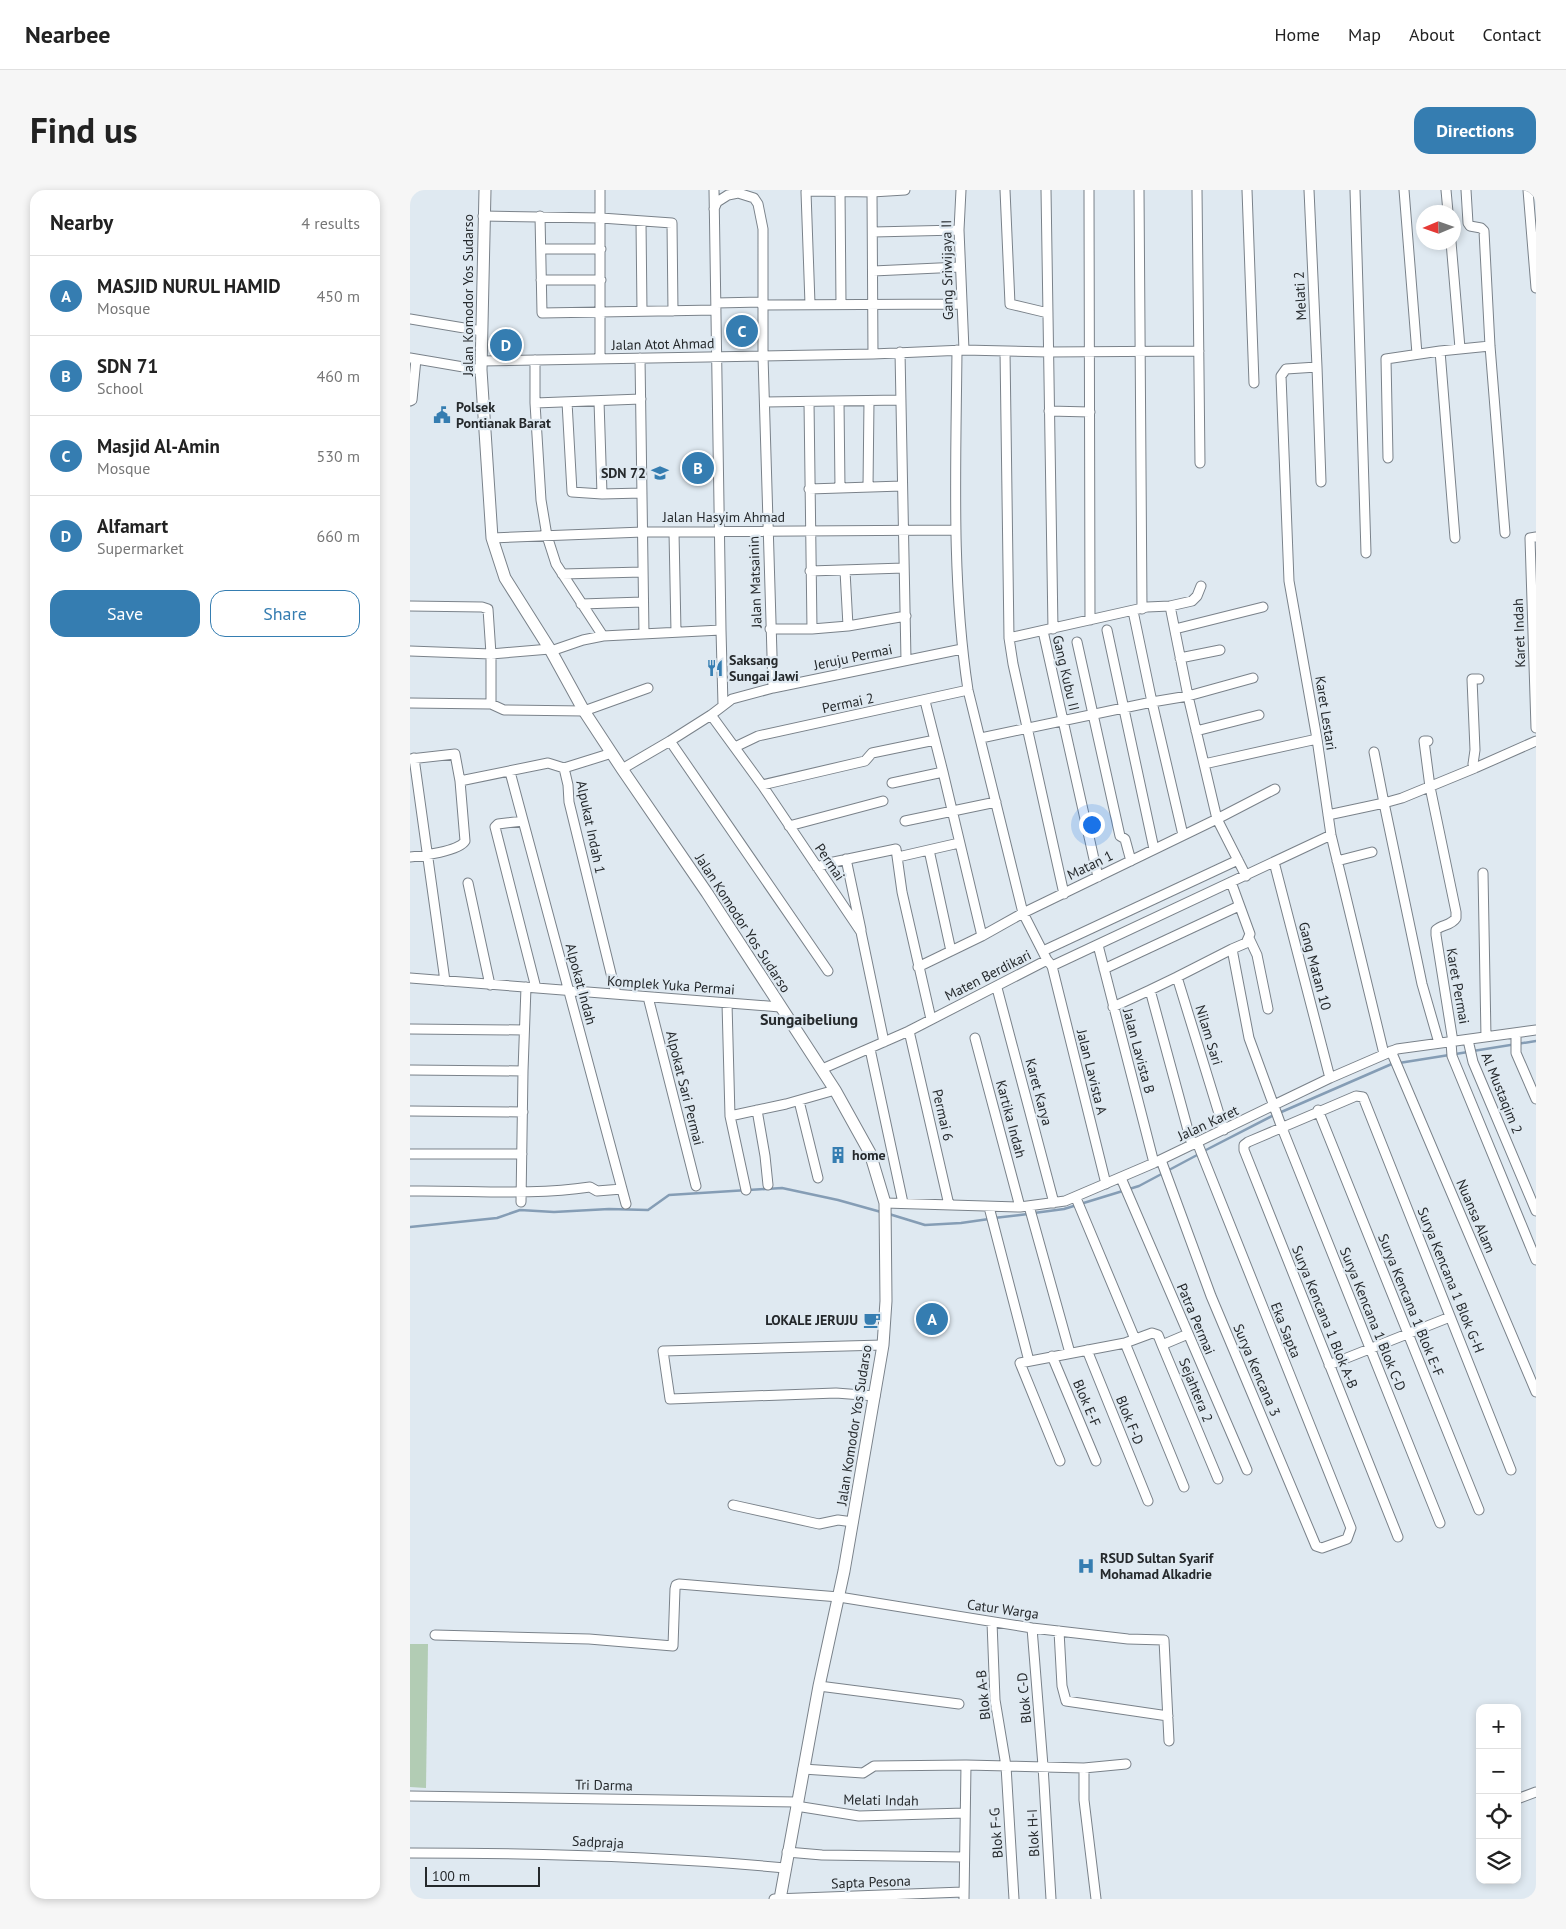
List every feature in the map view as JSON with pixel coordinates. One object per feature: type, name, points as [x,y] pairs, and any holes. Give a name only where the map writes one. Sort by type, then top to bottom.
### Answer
[{"type":"street","name":"Jalan Komodor Yos Sudarso","points":[[485,190],[483,216],[482,365],[492,538],[505,578],[551,650],[584,711],[707,892],[835,1090],[870,1153],[886,1203],[886,1301],[883,1345],[853,1522],[839,1597],[819,1686],[787,1852],[780,1899]]},
{"type":"street","points":[[600,190],[600,359]]},
{"type":"street","points":[[714,190],[718,356],[720,630],[723,705]]},
{"type":"street","points":[[810,304],[806,192],[905,190]]},
{"type":"street","name":"Gang Sriwijaya II","points":[[961,190],[959,230],[961,304],[956,530],[962,648]]},
{"type":"street","points":[[1005,190],[1010,304],[1048,313]]},
{"type":"street","points":[[1046,190],[1052,629]]},
{"type":"street","points":[[1088,190],[1090,620]]},
{"type":"street","points":[[1139,190],[1138,610],[1152,702],[1183,835]]},
{"type":"street","points":[[1197,190],[1200,464]]},
{"type":"street","points":[[1247,190],[1254,383]]},
{"type":"street","name":"Melati 2","points":[[1309,190],[1320,482]]},
{"type":"street","points":[[1355,190],[1366,553]]},
{"type":"street","points":[[1404,190],[1417,354]]},
{"type":"street","points":[[1446,190],[1447,205]]},
{"type":"street","points":[[1466,190],[1468,223],[1470,226],[1481,228],[1484,231],[1490,346],[1504,533]]},
{"type":"street","points":[[1528,190],[1536,288]]},
{"type":"street","points":[[840,192],[841,304]]},
{"type":"street","points":[[872,192],[873,354]]},
{"type":"street","name":"Jalan Matsainin","points":[[714,209],[717,202],[724,197],[738,194],[754,198],[758,204],[763,229],[763,356],[772,688]]},
{"type":"street","points":[[483,216],[601,218],[673,224],[673,311]]},
{"type":"street","points":[[540,216],[542,314],[601,311],[673,311],[762,303],[961,304]]},
{"type":"street","points":[[641,222],[642,311]]},
{"type":"street","points":[[872,232],[959,230]]},
{"type":"street","points":[[541,249],[601,249]]},
{"type":"street","points":[[1452,250],[1460,348]]},
{"type":"street","points":[[873,271],[960,267]]},
{"type":"street","points":[[541,280],[601,280]]},
{"type":"street","points":[[410,319],[482,331]]},
{"type":"street","points":[[1388,458],[1386,359],[1440,350],[1490,346]]},
{"type":"street","name":"Jalan Atot Ahmad","points":[[413,358],[482,365],[535,360],[873,354],[960,350],[1048,352],[1090,350],[1139,352],[1200,351]]},
{"type":"street","points":[[1440,350],[1455,538]]},
{"type":"street","points":[[1005,351],[1009,638],[1012,664],[1064,894]]},
{"type":"street","points":[[900,352],[906,660]]},
{"type":"street","points":[[410,401],[412,400],[413,358]]},
{"type":"street","points":[[640,358],[644,634]]},
{"type":"street","points":[[535,360],[535,403],[541,500],[547,536],[556,564],[603,636]]},
{"type":"street","name":"Karet Lestari","points":[[1317,367],[1286,368],[1281,376],[1288,568],[1331,835],[1389,1053]]},
{"type":"street","points":[[535,403],[640,399]]},
{"type":"street","points":[[765,402],[902,400]]},
{"type":"street","points":[[599,401],[602,494]]},
{"type":"street","points":[[868,488],[869,401]]},
{"type":"street","points":[[567,402],[571,490],[574,493],[642,493]]},
{"type":"street","points":[[809,402],[812,629]]},
{"type":"street","points":[[839,402],[840,488]]},
{"type":"street","points":[[1049,411],[1090,412]]},
{"type":"street","points":[[809,489],[902,486]]},
{"type":"street","name":"Jalan Hasyim Ahmad","points":[[492,538],[643,532],[956,530]]},
{"type":"street","points":[[674,532],[676,632]]},
{"type":"street","name":"Karet Indah","points":[[1533,538],[1536,728]]},
{"type":"street","points":[[810,571],[904,568]]},
{"type":"street","points":[[845,571],[848,626]]},
{"type":"street","points":[[562,574],[642,572]]},
{"type":"street","points":[[1009,638],[1138,610],[1192,601],[1197,596],[1201,586]]},
{"type":"street","points":[[581,604],[643,602]]},
{"type":"street","points":[[410,606],[485,607],[488,609],[491,654],[491,704]]},
{"type":"street","points":[[1170,606],[1188,696],[1217,819],[1246,876]]},
{"type":"street","points":[[1175,630],[1263,607]]},
{"type":"street","points":[[770,629],[812,629],[848,626],[906,616]]},
{"type":"street","points":[[410,651],[491,654],[551,650],[603,636],[720,630]]},
{"type":"street","points":[[1107,630],[1154,849]]},
{"type":"street","name":"Gang Kubu II","points":[[1043,631],[1098,877]]},
{"type":"street","points":[[1077,642],[1120,836],[1125,839],[1131,861]]},
{"type":"street","name":"Jeruju Permai","points":[[622,769],[670,742],[732,699],[772,688],[962,648]]},
{"type":"street","name":"Jalan Lavista A","points":[[962,648],[968,690],[1023,913],[1049,963],[1106,1184]]},
{"type":"street","points":[[1180,658],[1220,650]]},
{"type":"street","points":[[981,738],[1188,696],[1253,678]]},
{"type":"street","points":[[1475,768],[1473,764],[1475,750],[1472,679],[1479,679]]},
{"type":"street","points":[[410,703],[491,704],[504,710],[584,711],[648,688]]},
{"type":"street","name":"Permai 2","points":[[735,747],[758,736],[925,701],[968,690]]},
{"type":"street","points":[[925,701],[982,936]]},
{"type":"street","name":"Permai","points":[[711,715],[762,785],[861,932],[884,1042]]},
{"type":"street","points":[[1196,731],[1259,715]]},
{"type":"street","points":[[1204,764],[1317,739]]},
{"type":"street","points":[[762,785],[865,761],[872,753],[935,740]]},
{"type":"street","points":[[1428,741],[1424,741],[1430,787]]},
{"type":"street","points":[[1328,815],[1402,798],[1536,741]]},
{"type":"street","points":[[670,742],[828,971]]},
{"type":"street","points":[[1374,752],[1422,984],[1438,1044]]},
{"type":"street","points":[[410,857],[428,855],[461,846],[465,841],[460,781],[454,753],[412,758],[428,855],[445,981]]},
{"type":"street","points":[[564,768],[612,754]]},
{"type":"street","name":"Alpukat Indah 1","points":[[460,781],[548,763],[564,768],[569,802],[616,994]]},
{"type":"street","name":"Alpokat Indah","points":[[510,772],[626,1204]]},
{"type":"street","points":[[892,783],[943,772]]},
{"type":"street","name":"Karet Permai","points":[[1430,787],[1456,918],[1453,923],[1438,927],[1436,935],[1452,1043],[1452,1056],[1536,1260]]},
{"type":"street","name":"Matan 1","points":[[918,967],[1275,789]]},
{"type":"street","points":[[789,826],[883,802]]},
{"type":"street","points":[[905,821],[996,802]]},
{"type":"street","points":[[522,1202],[524,1030],[531,988],[495,827],[498,824],[523,821]]},
{"type":"street","name":"Maten Berdikari","points":[[822,1069],[909,1031],[1049,963],[1098,945],[1331,835]]},
{"type":"street","points":[[898,857],[959,843]]},
{"type":"street","points":[[817,867],[896,849],[902,892],[931,1019]]},
{"type":"street","points":[[929,850],[951,951]]},
{"type":"street","points":[[1337,861],[1372,852]]},
{"type":"street","points":[[846,859],[861,932]]},
{"type":"street","points":[[1043,951],[1238,860]]},
{"type":"street","name":"Gang Matan 10","points":[[1274,862],[1330,1078]]},
{"type":"street","points":[[1483,873],[1486,1037]]},
{"type":"street","points":[[1231,882],[1250,934],[1249,938],[1257,955],[1268,1009]]},
{"type":"street","points":[[468,883],[490,984]]},
{"type":"street","points":[[1104,969],[1239,906]]},
{"type":"street","points":[[1113,1007],[1246,943],[1249,938]]},
{"type":"street","name":"Jalan Lavista B","points":[[1098,945],[1113,1007],[1159,1163]]},
{"type":"street","name":"Surya Kencana 1 Blok C-D","points":[[1232,949],[1249,1038],[1281,1126],[1440,1523]]},
{"type":"street","name":"Nilam Sari","points":[[1177,977],[1224,1130]]},
{"type":"street","name":"Komplek Yuka Permai","points":[[410,978],[780,1007]]},
{"type":"street","name":"Karet Karya","points":[[997,988],[1054,1204]]},
{"type":"street","name":"Eka Sapta","points":[[1150,990],[1196,1144],[1351,1528]]},
{"type":"street","name":"Alpokat Sari Permai","points":[[648,997],[696,1186]]},
{"type":"street","points":[[727,1003],[730,1116],[746,1190]]},
{"type":"street","points":[[410,1029],[524,1030]]},
{"type":"street","name":"Jalan Karet","points":[[886,1203],[990,1210],[1076,1200],[1106,1184],[1122,1180],[1224,1130],[1275,1108],[1330,1078],[1405,1047],[1469,1043],[1486,1037],[1536,1030]]},
{"type":"street","name":"Permai 6","points":[[909,1031],[949,1206]]},
{"type":"street","points":[[1517,1034],[1516,1053],[1536,1099]]},
{"type":"street","name":"Kartika Indah","points":[[975,1038],[1026,1207],[1033,1223],[1070,1353]]},
{"type":"street","name":"Al Mustaqim 2","points":[[1469,1043],[1473,1062],[1536,1211]]},
{"type":"street","points":[[870,1049],[903,1203]]},
{"type":"street","name":"Nuansa Alam","points":[[1389,1053],[1400,1071],[1536,1392]]},
{"type":"street","points":[[410,1070],[523,1071]]},
{"type":"street","points":[[730,1116],[835,1090]]},
{"type":"street","name":"Surya Kencana 1 Blok A-B","points":[[1365,1099],[1361,1096],[1356,1096],[1318,1110],[1248,1142],[1244,1145],[1244,1150],[1398,1537]]},
{"type":"street","name":"Surya Kencana 1 Blok G-H","points":[[1365,1099],[1511,1470]]},
{"type":"street","points":[[799,1100],[818,1178]]},
{"type":"street","points":[[757,1110],[768,1185]]},
{"type":"street","name":"Surya Kencana 1 Blok E-F","points":[[1318,1110],[1478,1510]]},
{"type":"street","points":[[410,1111],[522,1112]]},
{"type":"street","points":[[410,1154],[522,1154]]},
{"type":"street","name":"Surya Kencana 3","points":[[1159,1163],[1168,1180],[1210,1296],[1316,1546],[1322,1548],[1347,1539],[1351,1528]]},
{"type":"street","name":"Patra Permai","points":[[1122,1180],[1247,1470]]},
{"type":"street","points":[[410,1191],[522,1192],[580,1190],[590,1187],[597,1191],[622,1189]]},
{"type":"street","points":[[1076,1200],[1135,1339]]},
{"type":"street","points":[[990,1210],[1029,1361]]},
{"type":"street","points":[[1329,1365],[1450,1316]]},
{"type":"street","points":[[1060,1461],[1019,1365],[1022,1362],[1125,1343],[1155,1333],[1162,1345],[1188,1334]]},
{"type":"street","points":[[1125,1343],[1184,1487]]},
{"type":"street","points":[[875,1396],[836,1393],[670,1399],[663,1351],[883,1345]]},
{"type":"street","name":"Sejahtera 2","points":[[1162,1345],[1218,1479]]},
{"type":"street","name":"Blok F-D","points":[[1087,1350],[1148,1501]]},
{"type":"street","name":"Blok E-F","points":[[1052,1356],[1096,1461]]},
{"type":"street","points":[[733,1504],[819,1524],[838,1520],[853,1522]]},
{"type":"street","name":"Catur Warga","points":[[435,1635],[589,1639],[672,1646],[675,1589],[678,1584],[839,1597],[1032,1628],[1128,1639],[1164,1640],[1168,1716]]},
{"type":"street","name":"Blok A-B","points":[[992,1622],[995,1700],[1006,1766]]},
{"type":"street","name":"Blok C-D","points":[[1032,1628],[1043,1766]]},
{"type":"street","points":[[1059,1630],[1062,1686],[1066,1701],[1168,1716],[1169,1741]]},
{"type":"street","points":[[819,1686],[959,1704]]},
{"type":"street","points":[[803,1769],[863,1773],[874,1766],[966,1765],[1084,1768],[1126,1764]]},
{"type":"street","points":[[963,1896],[966,1765]]},
{"type":"street","name":"Blok F-G","points":[[1006,1766],[1014,1899]]},
{"type":"street","name":"Blok H-I","points":[[1043,1766],[1051,1899]]},
{"type":"street","points":[[1084,1768],[1084,1800],[1096,1899]]},
{"type":"street","points":[[1521,1798],[1536,1792]]},
{"type":"street","name":"Tri Darma","points":[[410,1796],[797,1804]]},
{"type":"street","name":"Melati Indah","points":[[797,1804],[859,1816],[965,1813]]},
{"type":"street","points":[[787,1852],[838,1855],[964,1857]]},
{"type":"street","name":"Sadpraja","points":[[410,1853],[539,1853],[722,1862],[785,1868]]},
{"type":"street","name":"Sapta Pesona","points":[[774,1899],[963,1896]]},
{"type":"green space","points":[[410,1644],[428,1644],[426,1788],[410,1787]]},
{"type":"waterway","points":[[1473,1051],[1536,1041]]},
{"type":"waterway","points":[[1399,1063],[1468,1052]]},
{"type":"waterway","points":[[1279,1113],[1394,1063]]},
{"type":"waterway","points":[[1204,1151],[1274,1115]]},
{"type":"waterway","points":[[1034,1213],[1064,1209],[1139,1186],[1199,1154]]},
{"type":"waterway","points":[[410,1227],[497,1218],[520,1210],[554,1212],[609,1209],[648,1210],[669,1195],[782,1188],[838,1200],[881,1212]]},
{"type":"waterway","points":[[889,1214],[925,1225],[989,1219]]},
{"type":"waterway","points":[[994,1218],[1028,1214]]},
{"type":"place","name":"Masjid Al-Amin","points":[[742,331]]},
{"type":"place","name":"Alfamart","points":[[506,345]]},
{"type":"place","name":"Polsek Pontianak Barat","points":[[442,415]]},
{"type":"place","name":"SDN 71","points":[[698,468]]},
{"type":"place","name":"SDN 72","points":[[660,473]]},
{"type":"place","name":"Saksang Sungai Jawi","points":[[715,668]]},
{"type":"place","name":"home","points":[[838,1155]]},
{"type":"place","name":"MASJID NURUL HAMID","points":[[932,1319]]},
{"type":"place","name":"LOKALE JERUJU","points":[[872,1320]]},
{"type":"place","name":"RSUD Sultan Syarif Mohamad Alkadrie","points":[[1086,1566]]},
{"type":"district","name":"Sungaibeliung","points":[[809,1019]]}]
